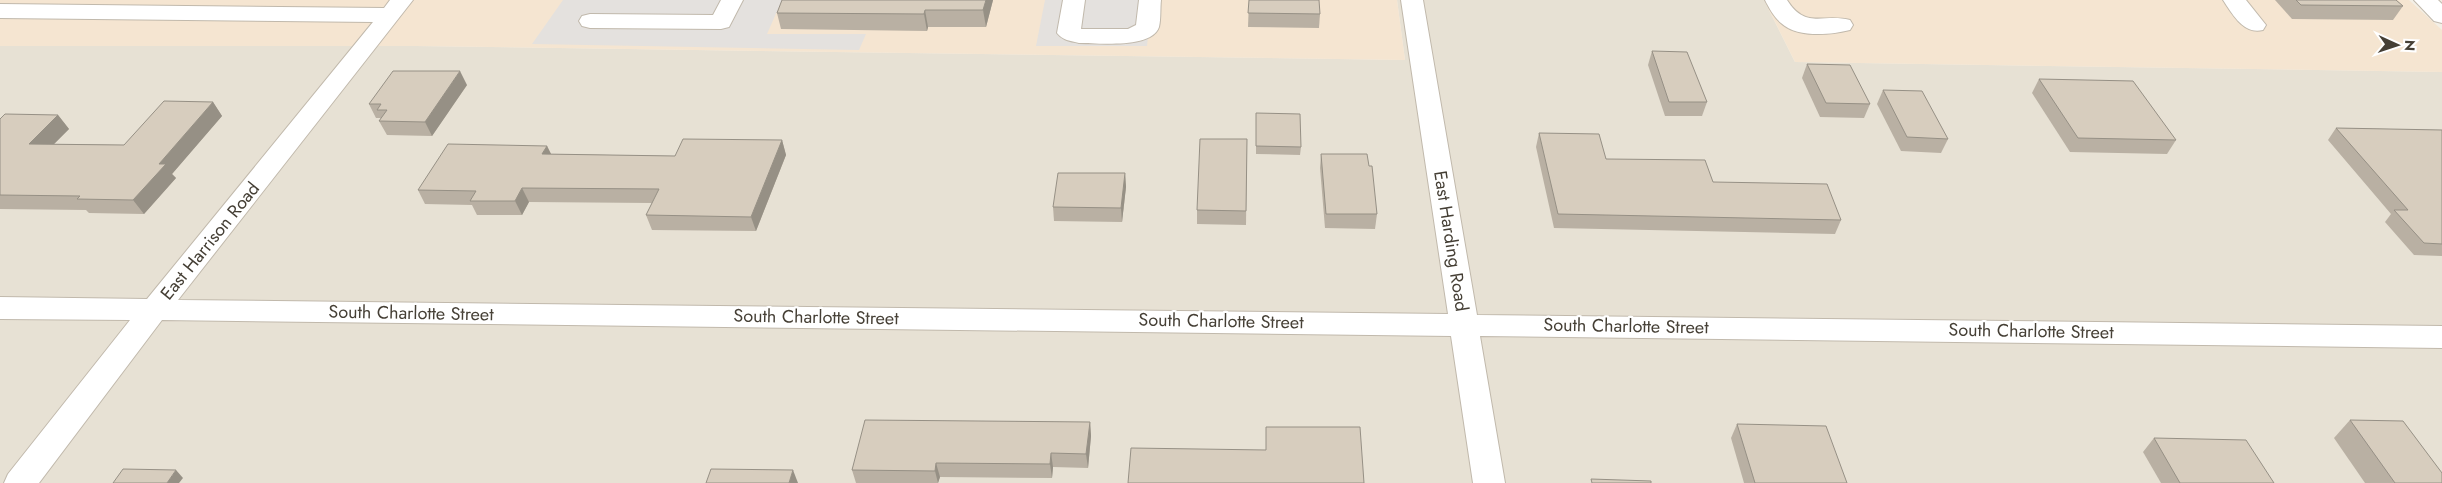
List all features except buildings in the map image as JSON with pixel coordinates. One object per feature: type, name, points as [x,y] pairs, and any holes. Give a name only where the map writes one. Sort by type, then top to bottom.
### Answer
[{"type":"street","points":[[590,21],[721,22],[732,0]]},
{"type":"street","points":[[1074,0],[1068,32],[1079,36],[1132,36],[1147,28],[1150,0]]},
{"type":"street","name":"East Harding Road","points":[[1412,0],[1489,483]]},
{"type":"street","points":[[1776,0],[1785,16],[1791,22],[1809,26],[1842,26]]},
{"type":"street","points":[[2234,0],[2256,25]]},
{"type":"street","points":[[2425,0],[2442,16]]},
{"type":"street","points":[[0,11],[142,6],[397,7]]},
{"type":"street","name":"East Harrison Road","points":[[20,483],[154,310],[397,7]]},
{"type":"street","name":"South Charlotte Street","points":[[0,308],[2442,337]]},
{"type":"shaded area","points":[[0,0],[1397,0],[1405,60],[416,46],[0,46]]},
{"type":"shaded area","points":[[563,0],[782,0],[767,34],[866,34],[859,50],[532,44]]},
{"type":"shaded area","points":[[1045,0],[1152,0],[1147,46],[1036,46]]},
{"type":"shaded area","points":[[1397,0],[1764,0],[1795,62],[2442,72],[2442,483],[0,483],[0,46],[416,46],[1405,60]]},
{"type":"shaded area","points":[[1764,0],[2409,0],[2442,30],[2442,72],[1795,62]]}]
